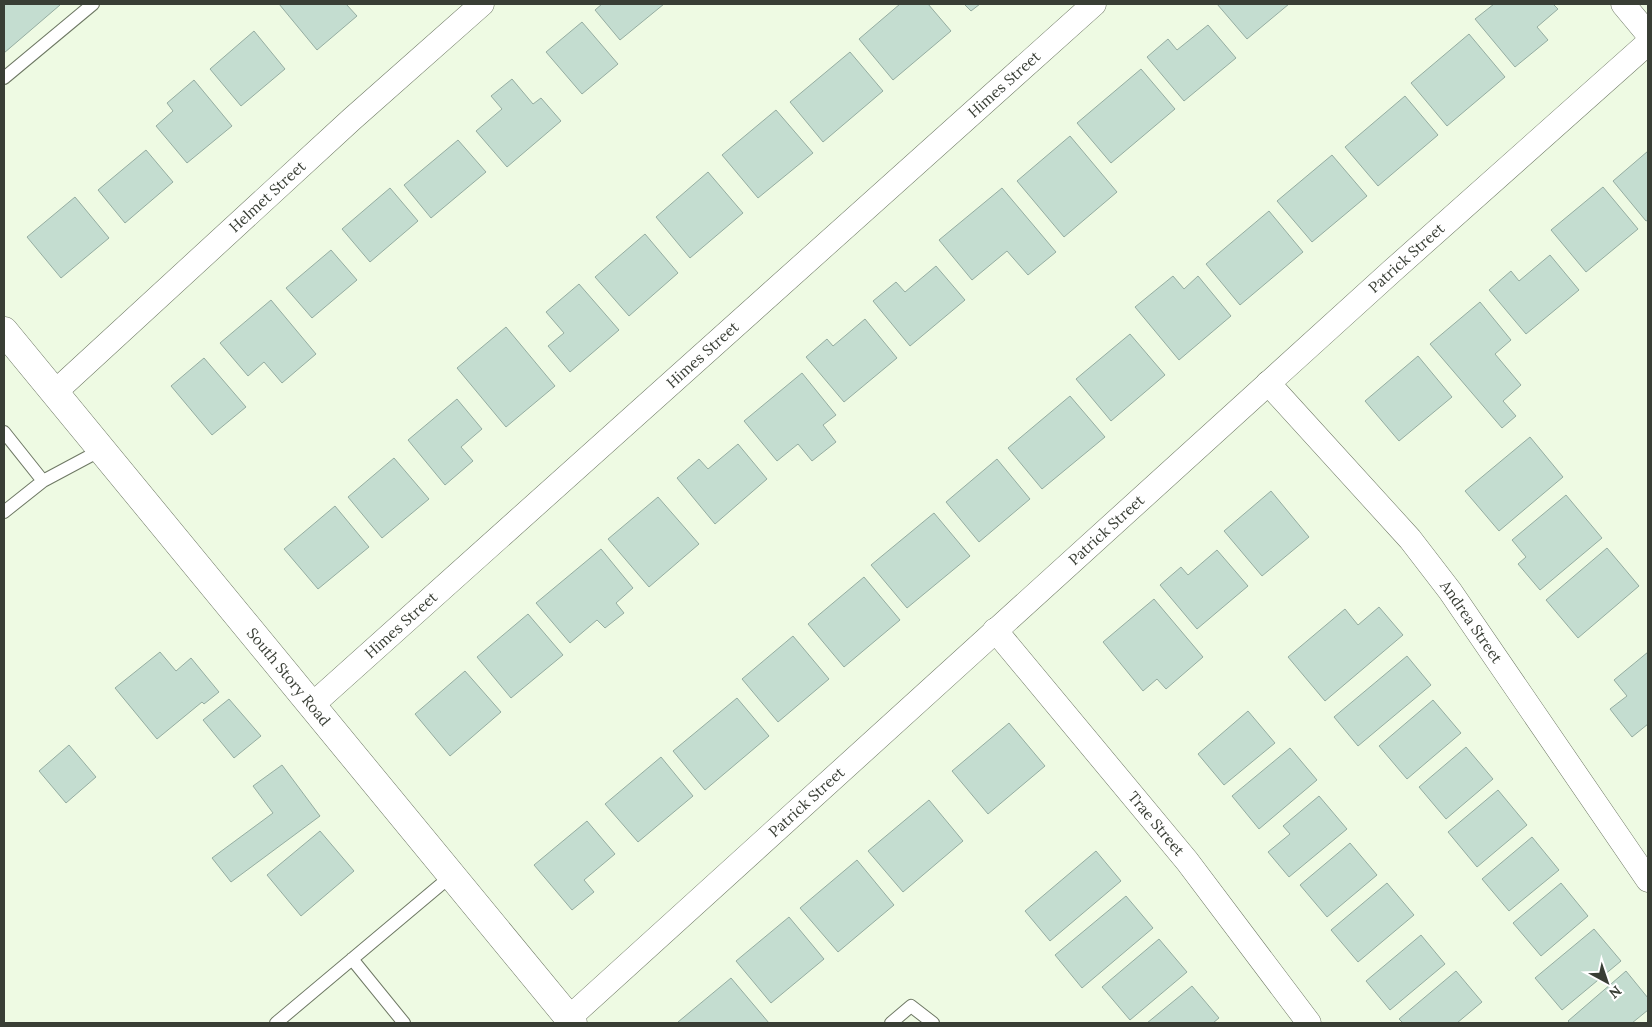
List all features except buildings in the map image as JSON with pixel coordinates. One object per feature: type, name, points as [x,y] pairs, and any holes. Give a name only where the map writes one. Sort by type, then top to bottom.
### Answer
[{"type":"main road","name":"South Story Road","points":[[5,338],[54,393],[571,1021]]},
{"type":"street","name":"Helmet Street","points":[[54,393],[352,119],[482,4]]},
{"type":"street","name":"Himes Street","points":[[311,706],[1094,4]]},
{"type":"street","points":[[1623,4],[1648,34]]},
{"type":"street","name":"Patrick Street","points":[[571,1021],[995,630],[1648,43]]},
{"type":"street","name":"Andrea Street","points":[[1268,383],[1410,540],[1450,591],[1648,880]]},
{"type":"street","name":"Trae Street","points":[[995,630],[1187,861],[1310,1023]]},
{"type":"lane","points":[[4,78],[93,4]]},
{"type":"lane","points":[[4,432],[43,481]]},
{"type":"lane","points":[[4,512],[43,481],[101,450]]},
{"type":"lane","points":[[276,1023],[289,1019],[352,959],[451,876]]},
{"type":"lane","points":[[352,959],[404,1023]]},
{"type":"lane","points":[[891,1023],[911,1006],[933,1023]]}]
